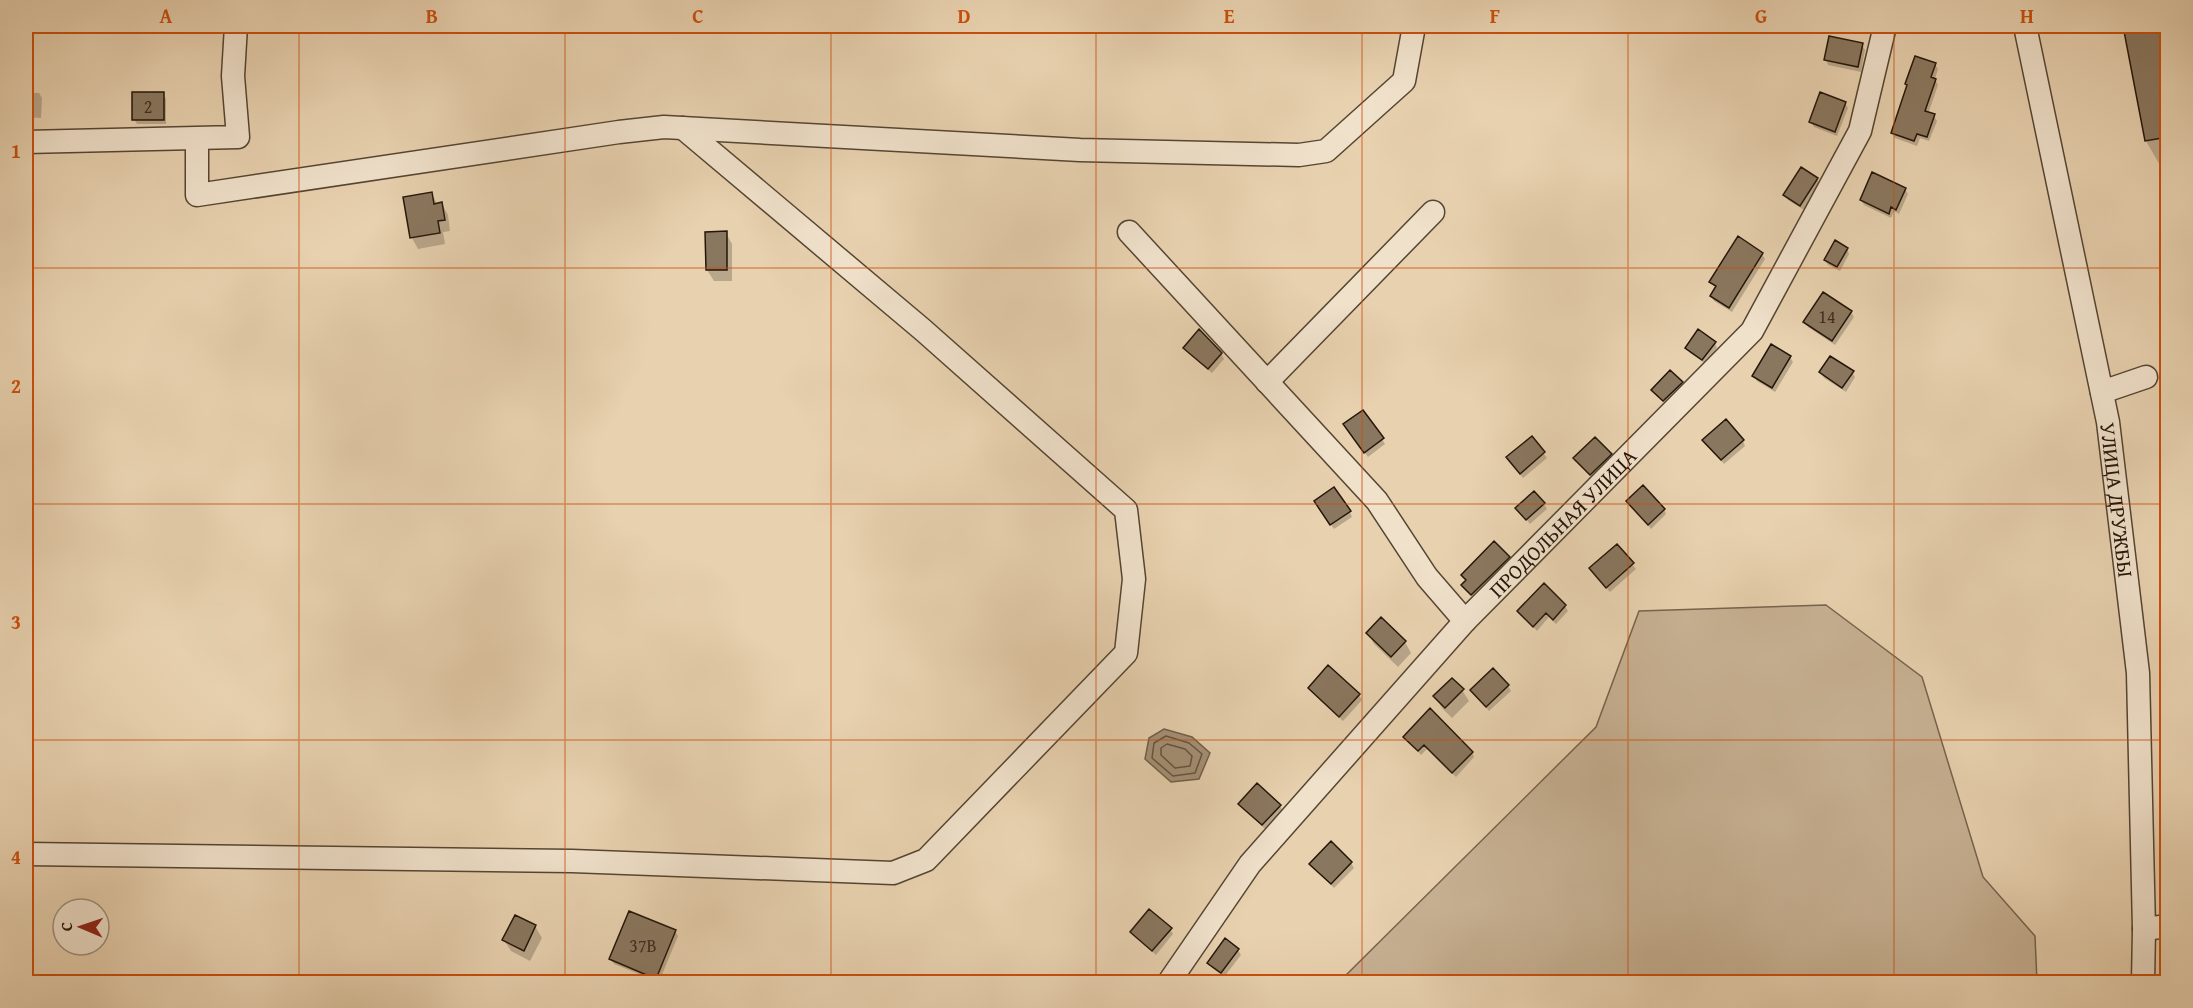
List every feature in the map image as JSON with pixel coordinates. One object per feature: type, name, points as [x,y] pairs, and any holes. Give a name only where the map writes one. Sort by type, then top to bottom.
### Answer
[{"type":"street","points":[[26,142],[238,137],[233,76],[236,26]]},
{"type":"street","points":[[206,139],[197,195],[664,127],[1080,150],[1299,155],[1326,151],[1404,81],[1414,26]]},
{"type":"street","name":"ПРОДОЛЬНАЯ УЛИЦА","points":[[1169,982],[1250,864],[1465,621],[1752,331],[1860,131],[1885,26]]},
{"type":"street","name":"УЛИЦА ДРУЖБЫ","points":[[2025,26],[2109,422],[2138,673],[2144,929],[2143,982]]},
{"type":"street","points":[[26,854],[572,861],[893,873],[926,860],[1126,653],[1134,579],[1126,510],[923,330],[683,128]]},
{"type":"street","points":[[1267,382],[1433,212]]},
{"type":"street","points":[[1129,232],[1377,501],[1427,577],[1465,621]]},
{"type":"street","points":[[2102,392],[2146,377]]},
{"type":"street","points":[[2144,929],[2168,926]]},
{"type":"shaded area","points":[[1826,605],[1922,677],[1983,877],[2035,936],[2037,982],[1339,982],[1596,727],[1639,611]]},
{"type":"water","points":[[1164,729],[1192,737],[1210,753],[1199,779],[1171,782],[1145,759],[1149,738]]},
{"type":"building","points":[[2123,26],[2159,26],[2168,68],[2168,137],[2145,141]]},
{"type":"building","points":[[1829,36],[1863,43],[1858,67],[1824,60]]},
{"type":"building","points":[[1915,56],[1936,63],[1931,77],[1936,79],[1925,111],[1935,114],[1927,137],[1917,134],[1914,141],[1891,133]]},
{"type":"building","points":[[132,92],[164,92],[164,120],[132,120]]},
{"type":"building","points":[[1820,92],[1846,102],[1835,132],[1809,122]]},
{"type":"building","points":[[1801,167],[1818,178],[1800,206],[1783,195]]},
{"type":"building","points":[[1872,172],[1906,188],[1896,210],[1891,207],[1889,214],[1860,200]]},
{"type":"building","points":[[432,192],[434,204],[442,202],[445,220],[438,221],[440,233],[410,238],[403,197]]},
{"type":"building","points":[[727,231],[727,270],[706,270],[705,232]]},
{"type":"building","points":[[1738,236],[1763,253],[1729,308],[1710,296],[1716,286],[1709,282]]},
{"type":"building","points":[[1835,240],[1848,248],[1837,267],[1824,260]]},
{"type":"building","points":[[1823,292],[1852,311],[1832,341],[1803,322]]},
{"type":"building","points":[[1199,329],[1222,353],[1208,369],[1183,348]]},
{"type":"building","points":[[1698,329],[1716,342],[1702,360],[1685,348]]},
{"type":"building","points":[[1771,344],[1791,356],[1772,388],[1752,376]]},
{"type":"building","points":[[1830,356],[1854,371],[1842,388],[1819,372]]},
{"type":"building","points":[[1670,370],[1683,382],[1663,401],[1651,390]]},
{"type":"building","points":[[1363,410],[1384,438],[1364,453],[1343,424]]},
{"type":"building","points":[[1726,419],[1744,440],[1721,460],[1702,440]]},
{"type":"building","points":[[1532,436],[1545,452],[1520,474],[1506,457]]},
{"type":"building","points":[[1595,437],[1612,454],[1590,475],[1573,458]]},
{"type":"building","points":[[1643,485],[1665,509],[1648,525],[1626,501]]},
{"type":"building","points":[[1334,487],[1351,511],[1330,525],[1314,501]]},
{"type":"building","points":[[1534,491],[1545,503],[1526,520],[1515,508]]},
{"type":"building","points":[[1494,541],[1510,557],[1471,595],[1461,585],[1466,580],[1461,575]]},
{"type":"building","points":[[1617,544],[1634,563],[1606,588],[1589,568]]},
{"type":"building","points":[[1544,583],[1566,605],[1553,620],[1546,613],[1533,627],[1517,611]]},
{"type":"building","points":[[1381,617],[1406,641],[1391,657],[1366,633]]},
{"type":"building","points":[[1328,665],[1360,694],[1339,717],[1308,688]]},
{"type":"building","points":[[1493,668],[1509,685],[1486,707],[1470,690]]},
{"type":"building","points":[[1452,678],[1464,689],[1445,708],[1433,696]]},
{"type":"building","points":[[1430,708],[1473,752],[1452,773],[1424,745],[1418,751],[1403,737]]},
{"type":"building","points":[[1257,783],[1281,805],[1262,825],[1238,804]]},
{"type":"building","points":[[1331,841],[1352,862],[1331,884],[1309,864]]},
{"type":"building","points":[[1149,909],[1172,928],[1152,951],[1130,932]]},
{"type":"building","points":[[629,911],[676,930],[656,979],[609,959]]},
{"type":"building","points":[[515,915],[536,925],[524,951],[502,940]]},
{"type":"building","points":[[1225,938],[1239,949],[1221,973],[1207,963]]}]
